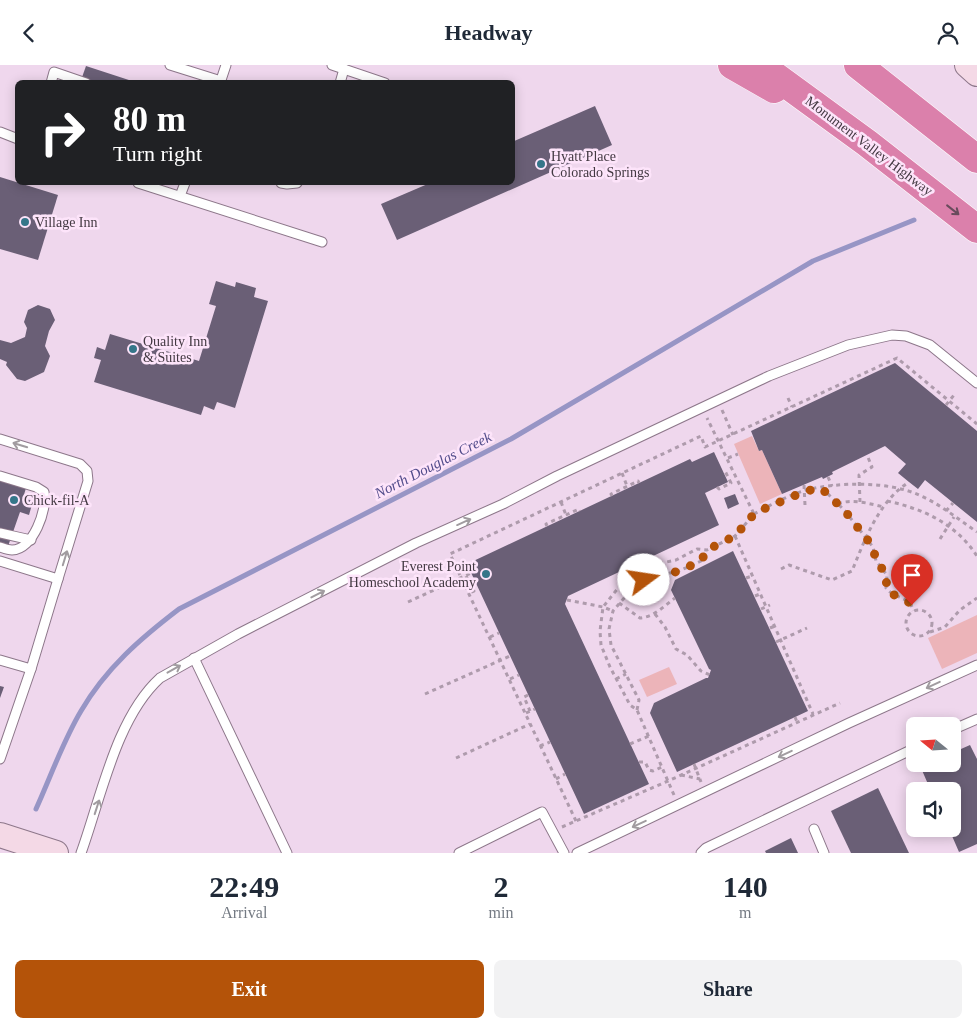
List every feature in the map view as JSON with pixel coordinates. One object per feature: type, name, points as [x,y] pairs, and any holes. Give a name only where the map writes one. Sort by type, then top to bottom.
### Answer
[{"type":"highway","points":[[732,65],[866,143]]},
{"type":"highway","name":"Monument Valley Highway","points":[[760,65],[866,143],[977,229]]},
{"type":"highway","points":[[858,65],[977,159]]},
{"type":"highway","points":[[887,65],[937,109],[977,149]]},
{"type":"main road","points":[[967,65],[977,74]]},
{"type":"main road","points":[[0,835],[56,853]]},
{"type":"lane","points":[[170,65],[215,80]]},
{"type":"lane","points":[[222,80],[226,65]]},
{"type":"lane","points":[[332,65],[377,80]]},
{"type":"lane","points":[[341,80],[344,69]]},
{"type":"lane","points":[[52,80],[54,72],[77,80]]},
{"type":"lane","points":[[0,132],[15,138]]},
{"type":"lane","points":[[144,185],[322,243]]},
{"type":"lane","points":[[180,196],[184,185]]},
{"type":"lane","points":[[81,853],[131,714],[151,686],[160,678],[238,634],[416,543],[502,504],[557,476],[769,376],[839,349],[874,338],[892,335],[906,336],[930,345],[977,383]]},
{"type":"lane","points":[[0,439],[80,464],[86,471],[88,481],[31,669],[0,759]]},
{"type":"lane","points":[[0,476],[36,487],[44,492],[46,501],[44,511],[30,540],[12,550],[0,547]]},
{"type":"lane","points":[[0,533],[30,540]]},
{"type":"lane","points":[[0,561],[58,579]]},
{"type":"lane","points":[[194,658],[287,853]]},
{"type":"lane","points":[[0,660],[31,669]]},
{"type":"lane","points":[[577,853],[977,665]]},
{"type":"lane","points":[[961,726],[977,719]]},
{"type":"lane","points":[[700,853],[706,848],[906,752]]},
{"type":"lane","points":[[459,853],[542,813],[564,853]]},
{"type":"lane","points":[[814,829],[824,853]]},
{"type":"path","points":[[576,821],[450,553],[701,437],[705,447],[720,441],[896,358],[977,424]]},
{"type":"path","points":[[820,394],[822,398]]},
{"type":"path","points":[[946,405],[954,395]]},
{"type":"path","points":[[788,398],[792,407]]},
{"type":"path","points":[[718,401],[733,435]]},
{"type":"path","points":[[702,408],[720,441],[754,514]]},
{"type":"path","points":[[961,418],[964,414]]},
{"type":"path","points":[[768,418],[770,423]]},
{"type":"path","points":[[728,458],[738,454]]},
{"type":"path","points":[[860,502],[859,475],[872,467],[867,455]]},
{"type":"path","points":[[718,487],[719,489],[731,483],[725,471]]},
{"type":"path","points":[[622,473],[627,487]]},
{"type":"path","points":[[828,477],[832,486]]},
{"type":"path","points":[[612,496],[611,494],[638,481],[638,483]]},
{"type":"path","points":[[781,569],[789,565],[832,581],[852,571],[865,537],[887,501],[909,482]]},
{"type":"path","points":[[679,805],[637,710],[630,705],[601,645],[600,631],[603,607],[626,578],[648,566],[676,560],[697,549],[707,550],[735,536],[754,514],[806,491],[832,486],[860,484],[900,488],[931,500],[977,532]]},
{"type":"path","points":[[804,485],[806,491],[805,505]]},
{"type":"path","points":[[821,488],[838,505],[873,547],[876,561],[880,569],[887,575],[886,588],[889,593],[909,601],[913,611]]},
{"type":"path","points":[[887,501],[922,511],[949,526],[972,548],[977,556]]},
{"type":"path","points":[[561,502],[566,515]]},
{"type":"path","points":[[838,505],[844,502],[860,502],[884,507]]},
{"type":"path","points":[[946,511],[953,503]]},
{"type":"path","points":[[547,526],[579,509],[580,511]]},
{"type":"path","points":[[940,539],[954,517]]},
{"type":"path","points":[[735,536],[760,594],[768,606],[787,660],[813,714]]},
{"type":"path","points":[[637,710],[639,700],[610,645],[609,629],[613,611],[636,584],[656,576],[679,571],[701,561],[707,550]]},
{"type":"path","points":[[408,602],[471,573]]},
{"type":"path","points":[[632,575],[636,584]]},
{"type":"path","points":[[466,576],[474,591],[469,593]]},
{"type":"path","points":[[746,578],[752,576]]},
{"type":"path","points":[[755,596],[760,594]]},
{"type":"path","points":[[619,603],[640,618],[655,614],[675,597]]},
{"type":"path","points":[[928,633],[932,624],[930,616],[922,610],[913,611],[907,617],[905,625],[912,635],[920,637],[944,627],[960,610],[977,598]]},
{"type":"path","points":[[567,600],[603,607],[613,611]]},
{"type":"path","points":[[761,609],[768,606]]},
{"type":"path","points":[[655,614],[676,649],[687,655],[701,671],[710,675]]},
{"type":"path","points":[[770,628],[775,626]]},
{"type":"path","points":[[776,642],[807,628]]},
{"type":"path","points":[[490,637],[499,633]]},
{"type":"path","points":[[601,645],[610,645]]},
{"type":"path","points":[[425,694],[510,656]]},
{"type":"path","points":[[510,679],[519,675]]},
{"type":"path","points":[[616,679],[626,675]]},
{"type":"path","points":[[528,695],[524,697],[530,711]]},
{"type":"path","points":[[550,828],[564,826],[576,821],[840,703]]},
{"type":"path","points":[[526,713],[535,709]]},
{"type":"path","points":[[795,717],[797,722]]},
{"type":"path","points":[[456,758],[530,723]]},
{"type":"path","points":[[759,734],[761,738]]},
{"type":"path","points":[[630,744],[649,736]]},
{"type":"path","points":[[540,746],[550,742]]},
{"type":"path","points":[[726,749],[728,753]]},
{"type":"path","points":[[639,762],[645,762],[649,770],[653,771],[662,767]]},
{"type":"path","points":[[694,764],[706,792]]},
{"type":"path","points":[[556,779],[566,774]]},
{"type":"path","points":[[681,775],[700,779]]},
{"type":"shaded area","points":[[752,436],[759,451],[762,450],[782,494],[760,504],[734,444]]},
{"type":"shaded area","points":[[977,615],[977,653],[942,669],[928,638]]},
{"type":"shaded area","points":[[669,667],[677,684],[647,697],[639,680]]},
{"type":"building","points":[[86,66],[129,80],[81,80]]},
{"type":"building","name":"Hyatt Place Colorado Springs","points":[[595,106],[612,145],[397,240],[381,204],[425,185],[515,185],[515,141]]},
{"type":"building","name":"Village Inn","points":[[0,177],[15,182],[15,185],[26,185],[58,195],[38,260],[0,249]]},
{"type":"building","name":"Quality Inn & Suites","points":[[216,281],[235,287],[236,282],[256,288],[254,297],[268,301],[235,408],[217,402],[214,410],[204,406],[201,415],[94,382],[101,360],[94,358],[97,347],[105,350],[110,334],[199,361],[216,306],[209,304]]},
{"type":"building","points":[[38,305],[50,309],[55,320],[49,331],[45,346],[50,356],[44,372],[25,381],[17,379],[6,365],[7,362],[0,359],[0,340],[11,343],[25,337],[27,328],[24,322],[28,310]]},
{"type":"building","points":[[895,363],[977,431],[977,522],[925,480],[918,489],[898,473],[906,464],[885,446],[832,472],[833,474],[823,479],[822,477],[782,494],[762,450],[759,451],[751,431]]},
{"type":"building","points":[[714,452],[728,482],[705,493],[719,525],[568,596],[565,604],[649,784],[584,814],[467,564],[690,459],[692,462]]},
{"type":"building","name":"Chick-fil-A","points":[[0,480],[26,488],[23,498],[33,501],[29,515],[20,512],[6,552],[0,550]]},
{"type":"building","points":[[735,494],[739,504],[728,509],[724,498]]},
{"type":"building","points":[[733,551],[808,711],[677,772],[650,713],[654,703],[708,678],[711,670],[671,590],[675,580]]},
{"type":"building","points":[[0,686],[4,687],[0,698]]},
{"type":"building","points":[[970,745],[977,759],[977,844],[959,852],[952,837],[961,837],[961,782],[927,782],[923,773],[961,773],[961,749]]},
{"type":"building","points":[[878,788],[909,853],[851,853],[831,811]]},
{"type":"building","points":[[791,838],[798,853],[766,853],[765,851]]},
{"type":"waterway","name":"North Douglas Creek","points":[[36,809],[68,734],[91,695],[125,655],[179,609],[511,439],[813,261],[914,220]]},
{"type":"place","name":"Hyatt Place Colorado Springs","points":[[541,164]]},
{"type":"place","name":"Village Inn","points":[[25,222]]},
{"type":"place","name":"Quality Inn & Suites","points":[[133,349]]},
{"type":"place","name":"Chick-fil-A","points":[[14,500]]},
{"type":"place","name":"Everest Point Homeschool Academy","points":[[486,574]]},
{"type":"route","points":[[644,580],[679,571],[701,561],[707,550],[735,536],[754,514],[806,491],[821,488],[845,511],[873,547],[876,561],[880,569],[887,575],[886,588],[889,593],[909,601],[912,605]]}]
